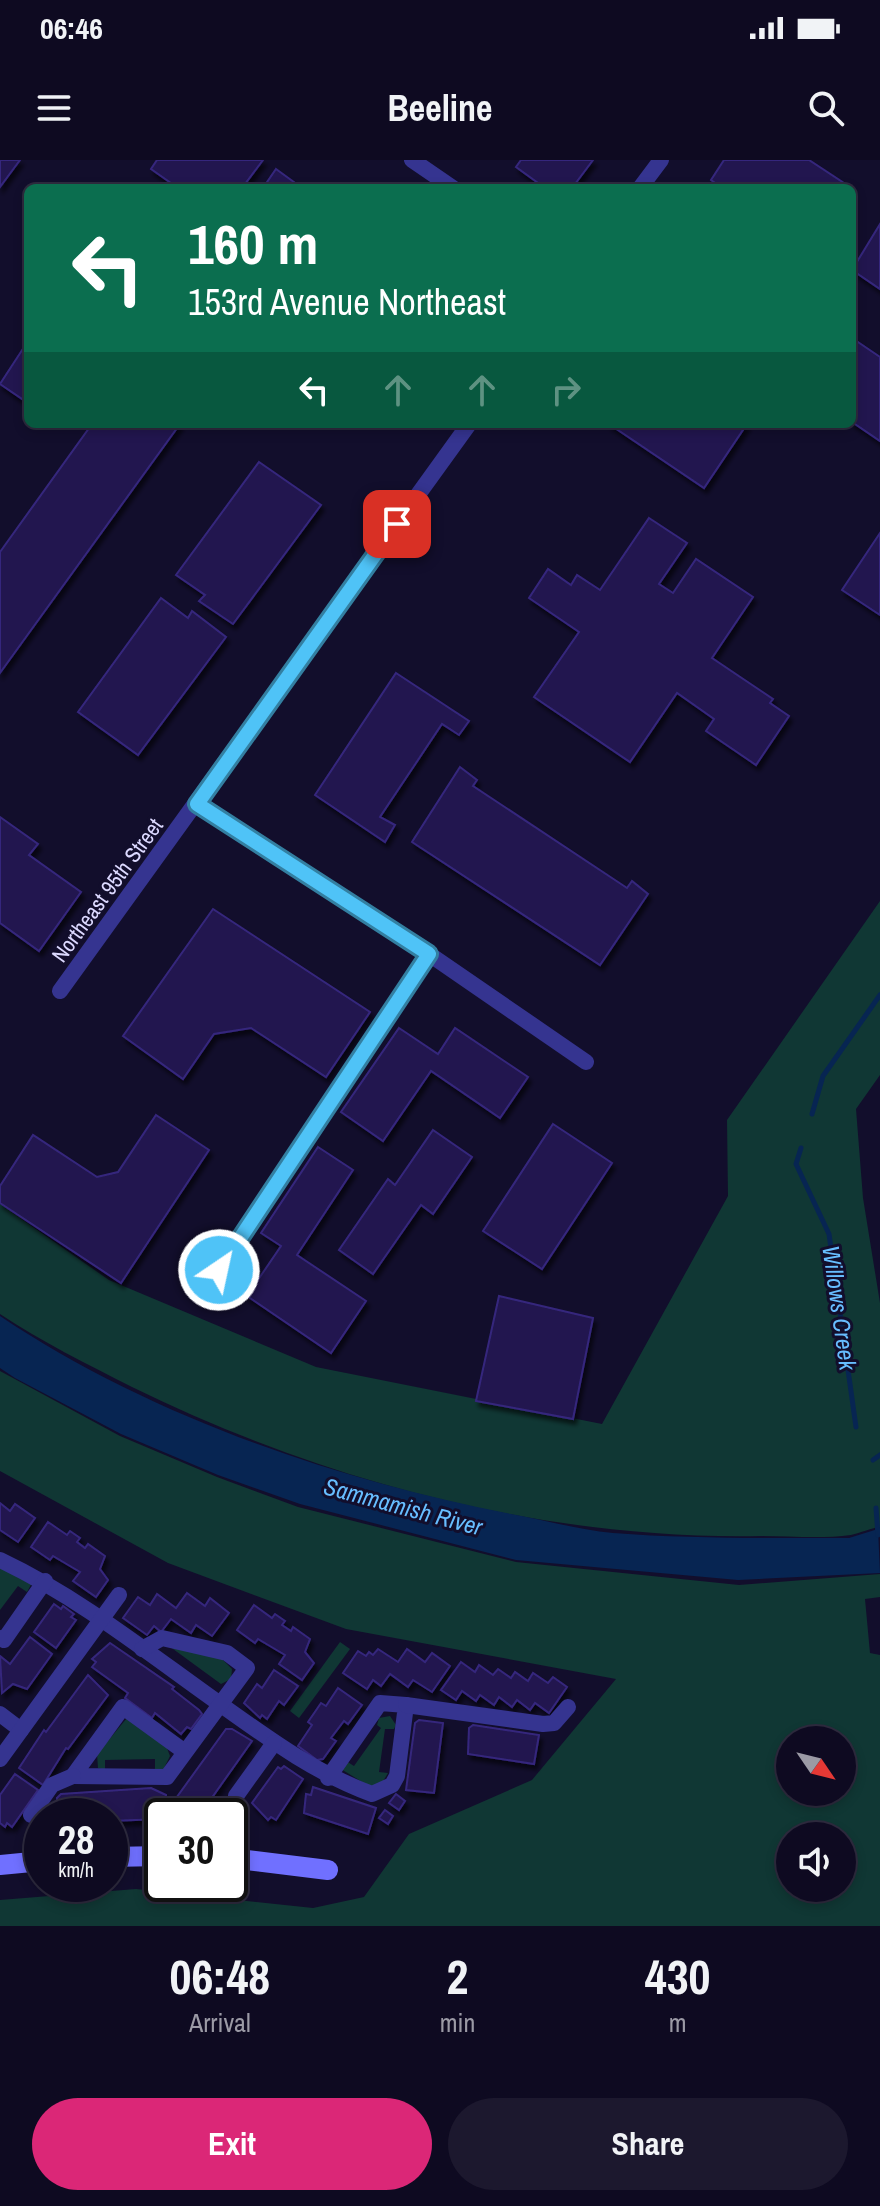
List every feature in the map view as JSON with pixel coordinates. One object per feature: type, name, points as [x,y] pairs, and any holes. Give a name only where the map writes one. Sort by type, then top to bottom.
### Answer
[{"type":"street","points":[[412,160],[447,184]]},
{"type":"street","points":[[643,184],[661,160]]},
{"type":"street","name":"Northeast 95th Street","points":[[60,991],[466,428]]},
{"type":"street","points":[[197,804],[429,954],[586,1062]]},
{"type":"street","points":[[219,1270],[429,954]]},
{"type":"street","points":[[0,1560],[45,1581],[102,1618],[274,1743],[328,1778],[372,1794],[392,1785],[397,1776],[406,1705]]},
{"type":"street","points":[[0,1638],[4,1640],[45,1581]]},
{"type":"street","points":[[0,1759],[119,1595]]},
{"type":"street","points":[[43,1798],[52,1785],[73,1776],[167,1777],[247,1668],[227,1653],[162,1638],[142,1649]]},
{"type":"street","points":[[328,1778],[380,1703],[543,1724],[554,1723],[568,1707]]},
{"type":"street","points":[[73,1776],[123,1707],[185,1752]]},
{"type":"street","points":[[0,1714],[21,1730]]},
{"type":"street","points":[[236,1798],[274,1743]]},
{"type":"street","points":[[248,1860],[328,1870]]},
{"type":"street","points":[[0,1865],[24,1863]]},
{"type":"green space","points":[[880,901],[880,1075],[856,1109],[863,1198],[880,1303],[880,1527],[829,1537],[680,1535],[598,1528],[518,1516],[438,1499],[359,1477],[206,1421],[132,1387],[0,1314],[0,1204],[109,1280],[316,1367],[602,1424],[728,1196],[727,1120]]},
{"type":"green space","points":[[0,1371],[120,1436],[298,1507],[516,1562],[739,1585],[880,1574],[880,1597],[865,1599],[870,1653],[880,1655],[880,1926],[0,1926],[0,1900],[128,1902],[128,1890],[136,1889],[144,1890],[144,1902],[248,1901],[313,1908],[364,1897],[409,1834],[532,1780],[616,1679],[346,1629],[168,1563],[0,1471]]},
{"type":"green space","points":[[0,1564],[33,1581],[27,1592],[18,1586],[0,1610]]},
{"type":"green space","points":[[340,1642],[350,1649],[299,1718],[290,1711]]},
{"type":"green space","points":[[169,1646],[220,1657],[232,1669],[231,1679],[221,1684]]},
{"type":"green space","points":[[390,1716],[396,1725],[394,1729],[385,1729],[379,1772],[388,1773],[382,1783],[372,1788],[341,1769],[346,1761],[354,1766],[381,1728],[377,1725],[379,1718]]},
{"type":"green space","points":[[127,1718],[165,1743],[170,1756],[163,1770],[155,1770],[155,1759],[105,1760],[105,1770],[98,1768],[97,1754]]},
{"type":"water","name":"Sammamish River","points":[[0,1316],[58,1352],[181,1414],[246,1440],[378,1483],[445,1500],[613,1533],[849,1538],[878,1529],[880,1573],[738,1580],[516,1560],[300,1504],[218,1475],[121,1434],[15,1378],[0,1368]]},
{"type":"building","points":[[0,160],[20,160],[0,187]]},
{"type":"building","points":[[157,160],[263,160],[245,184],[172,184],[151,169]]},
{"type":"building","points":[[521,160],[593,160],[575,184],[539,184],[516,167]]},
{"type":"building","points":[[724,160],[809,160],[845,184],[716,184],[711,180]]},
{"type":"building","points":[[276,169],[297,184],[266,184]]},
{"type":"building","points":[[880,224],[880,289],[856,273],[856,263]]},
{"type":"building","points":[[856,341],[880,357],[880,441],[856,425]]},
{"type":"building","points":[[24,347],[24,400],[0,384]]},
{"type":"building","points":[[89,428],[177,428],[0,673],[0,552]]},
{"type":"building","points":[[615,428],[744,428],[704,488]]},
{"type":"building","points":[[259,462],[321,505],[233,624],[199,601],[205,595],[176,575]]},
{"type":"building","points":[[649,518],[687,543],[659,584],[673,593],[696,559],[753,597],[712,658],[773,699],[770,703],[789,716],[756,765],[706,731],[714,719],[677,693],[630,762],[534,697],[579,632],[529,598],[548,569],[571,585],[577,575],[600,590]]},
{"type":"building","points":[[880,533],[880,615],[842,590]]},
{"type":"building","points":[[161,598],[188,618],[192,611],[226,637],[138,755],[78,712]]},
{"type":"building","points":[[396,673],[469,721],[459,735],[442,724],[380,817],[395,825],[385,842],[315,795]]},
{"type":"building","points":[[460,767],[477,780],[473,786],[627,888],[632,881],[648,894],[600,965],[412,842]]},
{"type":"building","points":[[0,817],[38,844],[29,855],[81,892],[39,951],[0,923]]},
{"type":"building","points":[[213,909],[370,1012],[326,1077],[251,1028],[214,1034],[183,1079],[123,1036]]},
{"type":"building","points":[[399,1028],[438,1054],[455,1028],[528,1077],[500,1118],[431,1071],[383,1141],[341,1112]]},
{"type":"building","points":[[156,1115],[209,1150],[121,1283],[0,1203],[0,1186],[33,1135],[97,1177],[118,1172]]},
{"type":"building","points":[[553,1124],[612,1163],[542,1269],[483,1231]]},
{"type":"building","points":[[433,1130],[472,1157],[433,1214],[421,1205],[373,1274],[339,1250],[388,1179],[395,1185]]},
{"type":"building","points":[[318,1147],[353,1170],[297,1255],[366,1301],[331,1353],[247,1296],[281,1246],[261,1233]]},
{"type":"building","points":[[499,1296],[593,1318],[573,1419],[476,1401]]},
{"type":"building","points":[[0,1503],[10,1511],[15,1504],[35,1518],[18,1542],[0,1530]]},
{"type":"building","points":[[48,1522],[67,1535],[70,1531],[80,1538],[77,1542],[85,1548],[88,1544],[105,1556],[100,1569],[108,1580],[96,1597],[73,1581],[80,1572],[53,1556],[50,1560],[31,1547]]},
{"type":"building","points":[[187,1593],[205,1606],[210,1598],[229,1613],[212,1636],[196,1625],[191,1633],[171,1619],[161,1632],[154,1626],[147,1635],[123,1618],[138,1597],[150,1605],[157,1594],[176,1608]]},
{"type":"building","points":[[54,1604],[74,1614],[71,1617],[76,1620],[56,1648],[34,1632]]},
{"type":"building","points":[[254,1605],[272,1618],[275,1614],[285,1621],[282,1625],[291,1631],[293,1627],[310,1639],[305,1652],[314,1663],[302,1680],[279,1664],[285,1655],[258,1639],[255,1643],[237,1630]]},
{"type":"building","points":[[30,1637],[52,1654],[27,1689],[13,1684],[2,1693],[0,1656],[10,1664]]},
{"type":"building","points":[[110,1643],[174,1687],[172,1689],[199,1710],[202,1714],[191,1729],[187,1727],[181,1734],[155,1713],[152,1718],[125,1698],[128,1693],[92,1667],[96,1662],[92,1659]]},
{"type":"building","points":[[378,1649],[398,1662],[407,1649],[425,1662],[432,1653],[450,1666],[432,1692],[413,1680],[408,1687],[390,1674],[381,1686],[373,1680],[367,1689],[343,1673],[358,1651],[366,1656],[369,1652],[373,1655]]},
{"type":"building","points":[[461,1662],[475,1672],[479,1665],[493,1675],[498,1669],[511,1678],[515,1672],[528,1681],[533,1673],[548,1683],[553,1677],[567,1687],[549,1713],[535,1703],[530,1710],[517,1700],[512,1707],[499,1697],[494,1705],[480,1695],[476,1701],[462,1691],[456,1700],[441,1690]]},
{"type":"building","points":[[274,1670],[298,1686],[284,1705],[279,1701],[267,1719],[262,1715],[260,1718],[244,1703],[257,1684],[262,1688]]},
{"type":"building","points":[[88,1675],[108,1695],[66,1748],[43,1785],[19,1768],[44,1730],[46,1732]]},
{"type":"building","points":[[338,1688],[362,1705],[348,1724],[344,1721],[331,1738],[336,1741],[323,1759],[317,1760],[298,1746],[312,1725],[308,1722],[321,1703],[326,1706]]},
{"type":"building","points":[[419,1720],[443,1723],[434,1793],[406,1790],[415,1723]]},
{"type":"building","points":[[473,1725],[539,1735],[534,1764],[468,1754],[469,1728]]},
{"type":"building","points":[[226,1729],[232,1729],[252,1741],[212,1798],[176,1798]]},
{"type":"building","points":[[284,1766],[303,1779],[276,1820],[271,1817],[268,1820],[252,1803],[278,1767],[281,1769]]},
{"type":"building","points":[[15,1774],[38,1790],[32,1798],[24,1798],[24,1810],[12,1827],[0,1823],[0,1795]]},
{"type":"building","points":[[313,1787],[376,1808],[368,1834],[304,1813],[306,1794],[311,1795]]},
{"type":"building","points":[[151,1788],[166,1795],[166,1798],[144,1798],[144,1820],[128,1820],[128,1798],[57,1798],[61,1794]]},
{"type":"building","points":[[396,1794],[405,1801],[399,1810],[389,1803]]},
{"type":"building","points":[[385,1810],[393,1816],[388,1824],[379,1818]]},
{"type":"waterway","name":"Willows Creek","points":[[812,1114],[823,1076],[880,995]]},
{"type":"waterway","name":"Willows Creek","points":[[801,1148],[796,1164],[829,1234],[856,1427]]},
{"type":"waterway","points":[[873,1460],[880,1455]]},
{"type":"waterway","name":"Willows Creek","points":[[876,1508],[878,1535]]},
{"type":"route","points":[[219,1270],[429,954],[197,804],[397,524]]}]
